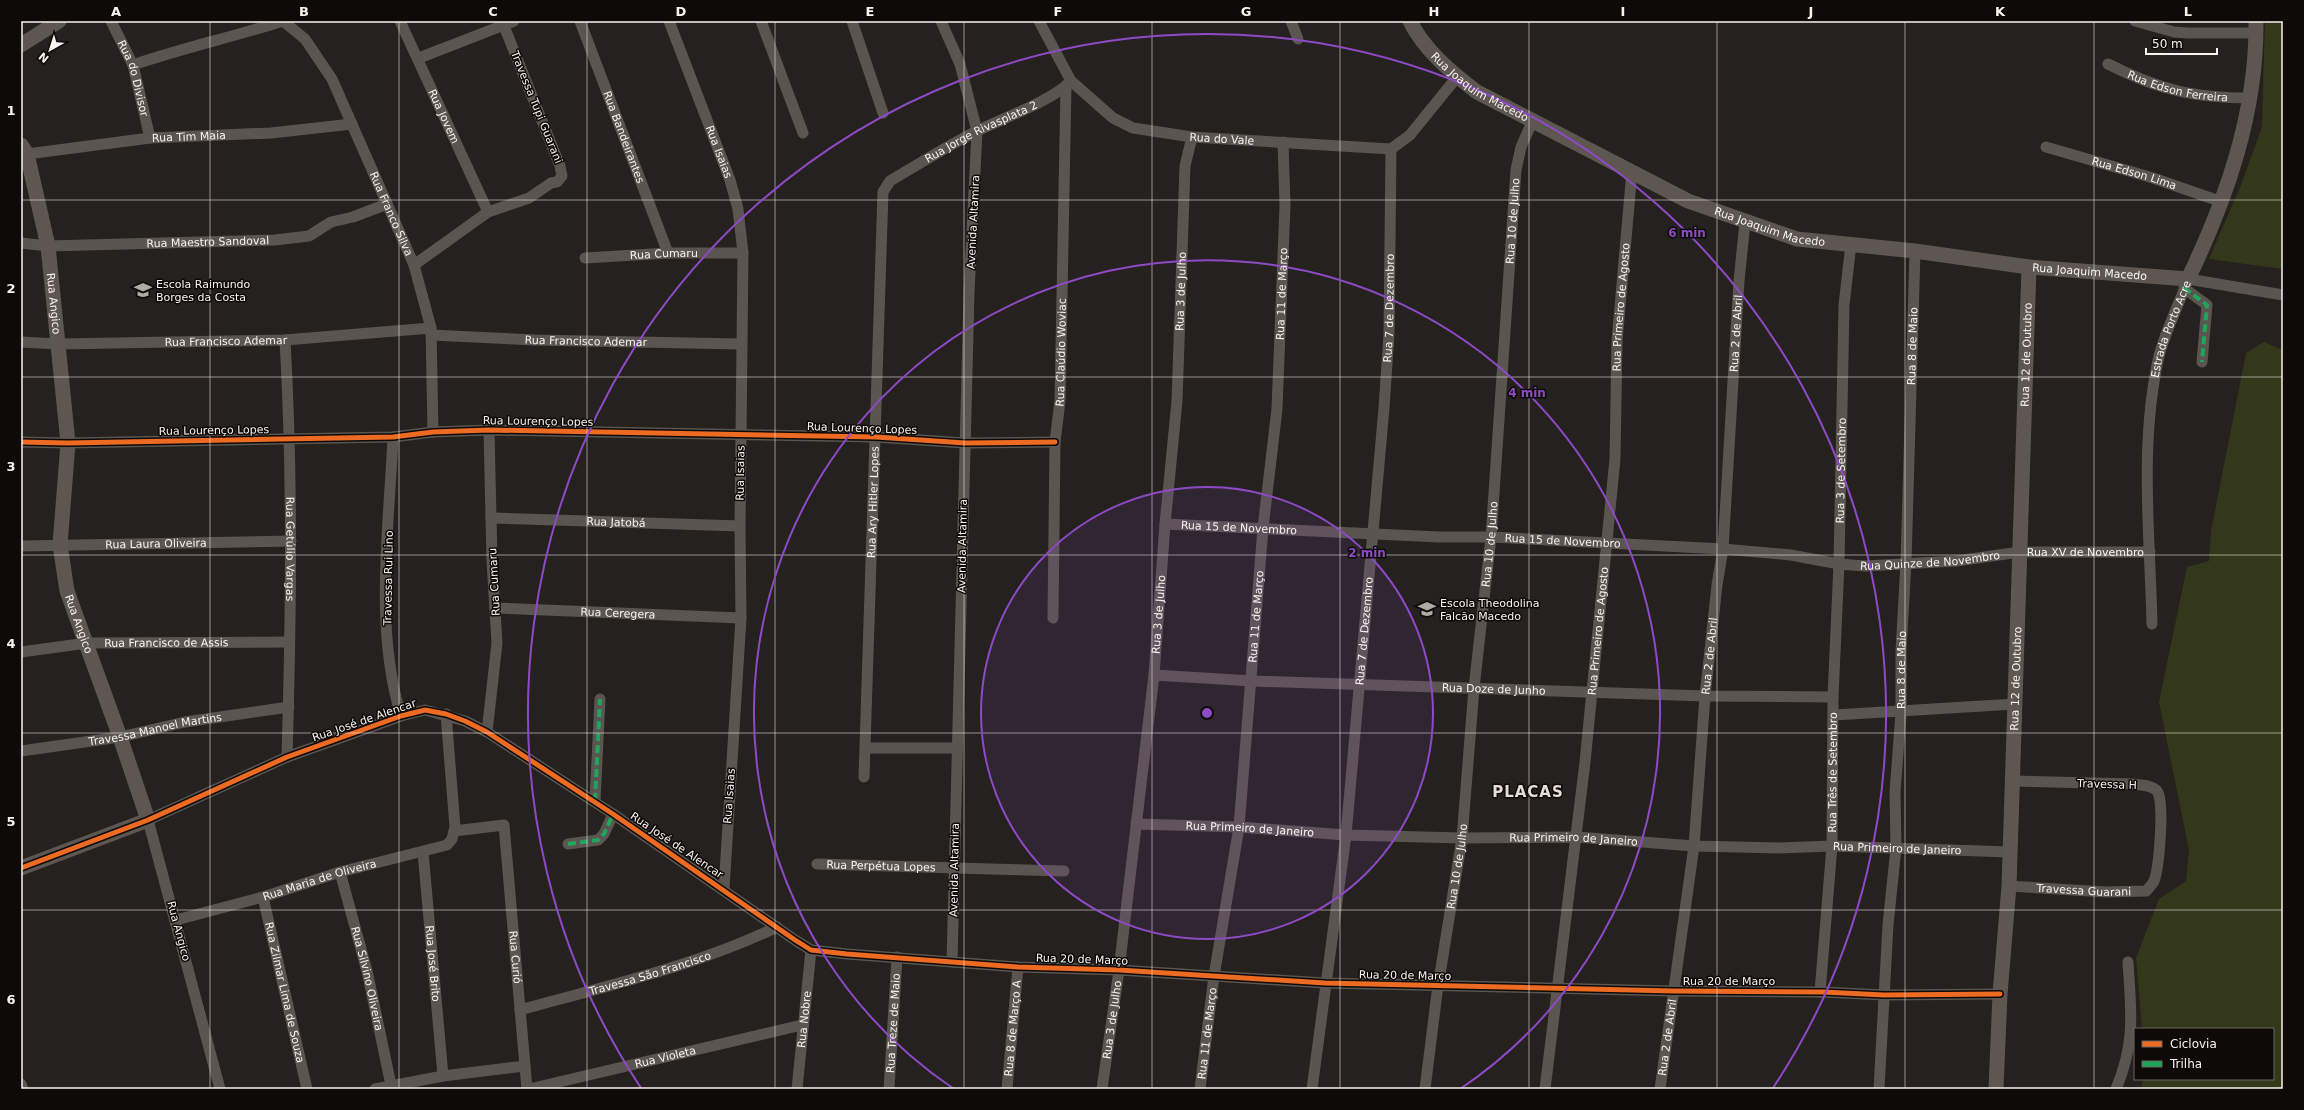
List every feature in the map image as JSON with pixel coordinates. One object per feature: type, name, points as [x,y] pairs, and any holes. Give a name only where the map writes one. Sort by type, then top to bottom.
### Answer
[{"type":"street","points":[[21,45],[59,21]]},
{"type":"street","name":"Rua do Divisor","points":[[111,21],[132,65],[150,138]]},
{"type":"street","points":[[132,65],[178,49],[225,39],[283,21]]},
{"type":"street","name":"Rua Franco Silva","points":[[283,21],[305,39],[332,79],[414,265],[431,331],[433,432]]},
{"type":"street","name":"Rua Jovem","points":[[400,21],[419,58],[488,212]]},
{"type":"street","name":"Rua Bandeirantes","points":[[580,21],[668,253]]},
{"type":"street","name":"Rua Isaias","points":[[669,21],[730,180],[738,209],[743,253],[740,526],[741,618],[724,889]]},
{"type":"street","points":[[761,21],[803,133]]},
{"type":"street","points":[[852,21],[883,113]]},
{"type":"street","name":"Avenida Altamira","points":[[941,21],[960,64],[977,131],[969,293],[952,962]]},
{"type":"street","points":[[1039,21],[1068,84]]},
{"type":"street","points":[[1291,21],[1298,38]]},
{"type":"street","name":"Rua Joaquim Macedo","points":[[1410,21],[1414,29],[1436,56],[1457,77],[1496,103],[1632,170],[1688,201],[1746,222],[1797,239],[1915,251],[2029,267],[2186,284]]},
{"type":"street","points":[[2135,21],[2174,32],[2188,33],[2256,27]]},
{"type":"street","points":[[419,58],[507,22]]},
{"type":"street","name":"Travessa Tupi Guarani","points":[[488,212],[529,198],[551,183],[557,182],[562,176],[560,166],[507,22]]},
{"type":"street","name":"Estrada Porto Acre","points":[[2152,624],[2148,449],[2152,391],[2168,327],[2222,202],[2240,145],[2251,98],[2256,27]]},
{"type":"street","name":"Rua Edson Ferreira","points":[[2108,64],[2167,89],[2206,96],[2251,98]]},
{"type":"street","points":[[1391,149],[1410,135],[1457,77]]},
{"type":"street","name":"Rua Jorge Rivasplata 2","points":[[890,181],[977,131],[1068,84]]},
{"type":"street","name":"Rua do Vale","points":[[1068,84],[1123,124],[1133,128],[1192,137],[1391,149]]},
{"type":"street","name":"Rua Claúdio Woviac","points":[[1053,618],[1055,442],[1060,401],[1068,84]]},
{"type":"street","name":"Rua 10 de Julho","points":[[1425,1089],[1462,838],[1474,688],[1491,537],[1516,170],[1521,147],[1532,120]]},
{"type":"street","name":"Rua Tim Maia","points":[[24,149],[150,138],[271,133],[352,124]]},
{"type":"street","name":"Rua 3 de Julho","points":[[1102,1089],[1119,970],[1154,675],[1176,400],[1185,166],[1192,137]]},
{"type":"street","name":"Rua 11 de Março","points":[[1200,1089],[1214,976],[1239,827],[1252,681],[1263,528],[1277,409],[1285,205],[1283,142]]},
{"type":"street","name":"Rua Edson Lima","points":[[2046,146],[2153,178],[2222,202]]},
{"type":"street","name":"Rua Angico","points":[[24,149],[48,246],[68,443],[60,545],[67,590],[148,820],[220,1089]]},
{"type":"street","name":"Rua 7 de Dezembro","points":[[1312,1089],[1346,835],[1374,534],[1389,334],[1391,149]]},
{"type":"street","name":"Rua Primeiro de Agosto","points":[[1545,1089],[1577,837],[1615,458],[1617,341],[1632,170]]},
{"type":"street","name":"Rua Ary Hitler Lopes","points":[[864,777],[867,748],[882,199],[885,187],[890,181]]},
{"type":"street","name":"Rua Maestro Sandoval","points":[[21,243],[48,246],[275,240],[309,236],[331,222],[353,217],[387,204]]},
{"type":"street","points":[[414,265],[488,212]]},
{"type":"street","name":"Rua 2 de Abril","points":[[1660,1089],[1694,846],[1706,696],[1717,585],[1723,549],[1739,281],[1746,222]]},
{"type":"street","name":"Rua 3 de Setembro","points":[[1833,697],[1839,564],[1844,305],[1851,244]]},
{"type":"street","name":"Rua 8 de Maio","points":[[1879,1089],[1888,925],[1896,848],[1895,792],[1901,713],[1901,651],[1906,562],[1915,251]]},
{"type":"street","name":"Rua Cumaru","points":[[585,258],[668,253],[743,253]]},
{"type":"street","name":"Rua 12 de Outubro","points":[[1996,1089],[2000,994],[2009,886],[2029,267]]},
{"type":"street","points":[[2186,284],[2283,295]]},
{"type":"street","points":[[2186,284],[2207,305],[2202,362]]},
{"type":"street","name":"Rua Francisco Ademar","points":[[21,342],[58,344],[285,340],[431,331],[535,340],[741,344]]},
{"type":"street","name":"Rua Getúlio Vargas","points":[[285,340],[290,438],[291,541],[287,757]]},
{"type":"street","name":"Rua Cumaru","points":[[487,732],[496,643],[491,518],[490,430]]},
{"type":"street","name":"Rua Lourenço Lopes","points":[[21,442],[68,443],[394,437],[433,432],[490,430],[876,437],[965,443],[1055,442]]},
{"type":"street","name":"Travessa Rui Lino","points":[[394,437],[386,588],[386,627],[392,688],[401,716]]},
{"type":"street","name":"Rua Jatobá","points":[[491,518],[740,526]]},
{"type":"street","name":"Rua 15 de Novembro","points":[[1165,524],[1374,534],[1491,537],[1723,549],[1791,555],[1839,564]]},
{"type":"street","name":"Rua Laura Oliveira","points":[[21,546],[291,541]]},
{"type":"street","name":"Rua Quinze de Novembro","points":[[1839,564],[1865,566],[1906,562],[1956,561],[2020,552]]},
{"type":"street","name":"Rua XV de Novembro","points":[[2020,552],[2150,552]]},
{"type":"street","name":"Rua Ceregera","points":[[495,608],[741,618]]},
{"type":"street","name":"Rua Francisco de Assis","points":[[21,652],[86,643],[289,642]]},
{"type":"street","name":"Rua Doze de Junho","points":[[1154,675],[1252,681],[1592,691],[1706,696],[1833,697]]},
{"type":"street","name":"Rua Três de Setembro","points":[[1820,992],[1832,846],[1833,697]]},
{"type":"street","points":[[595,802],[600,699]]},
{"type":"street","points":[[1834,715],[1901,713],[2015,704]]},
{"type":"street","name":"Travessa Manoel Martins","points":[[21,752],[120,737],[185,722],[288,707]]},
{"type":"street","name":"Rua José de Alencar","points":[[21,868],[148,820],[287,757],[401,716],[425,710],[446,714],[466,721],[487,732],[613,814],[811,950]]},
{"type":"street","points":[[446,714],[454,831]]},
{"type":"street","points":[[867,748],[957,748]]},
{"type":"street","name":"Travessa H","points":[[2012,781],[2134,784],[2154,789],[2159,795],[2160,832],[2154,881]]},
{"type":"street","points":[[568,844],[598,840],[602,838],[613,814]]},
{"type":"street","name":"Rua Primeiro de Janeiro","points":[[1136,824],[1239,827],[1346,835],[1462,838],[1577,837],[1694,846],[1779,848],[1832,846],[2010,852]]},
{"type":"street","name":"Rua Curió","points":[[454,831],[504,825],[528,1089]]},
{"type":"street","name":"Rua Maria de Oliveira","points":[[176,920],[263,897],[340,872],[447,845],[452,839],[454,831]]},
{"type":"street","name":"Rua José Brito","points":[[423,852],[442,1076]]},
{"type":"street","name":"Rua Perpétua Lopes","points":[[817,864],[1064,871]]},
{"type":"street","name":"Rua Silvino Oliveira","points":[[340,872],[366,971],[391,1085]]},
{"type":"street","name":"Travessa Guarani","points":[[2009,886],[2133,892],[2146,890],[2154,881]]},
{"type":"street","name":"Rua Zilmar Lima de Souza","points":[[263,897],[307,1089]]},
{"type":"street","name":"Travessa São Francisco","points":[[520,1010],[656,973],[741,944],[778,927]]},
{"type":"street","name":"Rua 20 de Março","points":[[811,950],[1018,967],[1119,970],[1325,983],[1558,987],[1674,991],[2000,994]]},
{"type":"street","name":"Rua Nobre","points":[[797,1089],[802,1025],[811,950]]},
{"type":"street","name":"Rua Treze de Maio","points":[[889,1089],[897,957]]},
{"type":"street","points":[[2116,1089],[2123,1072],[2131,1038],[2132,1021],[2128,962]]},
{"type":"street","name":"Rua 8 de Março A","points":[[1007,1089],[1018,967]]},
{"type":"street","name":"Rua Violeta","points":[[528,1089],[802,1025]]},
{"type":"street","points":[[374,1089],[391,1085],[413,1086],[442,1076],[525,1066]]},
{"type":"street","points":[[21,1084],[23,1089]]},
{"type":"green space","points":[[2265,21],[2283,21],[2283,269],[2209,259],[2241,185],[2262,127]]},
{"type":"green space","points":[[2264,342],[2283,350],[2283,1089],[2141,1089],[2143,1080],[2274,1080],[2274,1028],[2142,1028],[2136,958],[2159,899],[2186,881],[2189,850],[2159,702],[2187,567],[2209,561],[2211,531],[2246,353]]},
{"type":"marked path","points":[[2184,288],[2207,305],[2202,362]]},
{"type":"marked path","points":[[595,801],[600,699]]},
{"type":"marked path","points":[[568,844],[598,840],[604,834],[613,814]]},
{"type":"cycle path","points":[[21,442],[68,443],[393,437],[433,432],[489,430],[876,437],[965,443],[1055,442]]},
{"type":"cycle path","points":[[21,868],[148,820],[287,757],[401,716],[425,710],[446,714],[465,721],[487,732],[613,814],[811,950],[1018,967],[1119,970],[1325,983],[1674,991],[1823,992],[1884,995],[2000,994]]},
{"type":"place","name":"Escola Raimundo Borges da Costa","points":[[143,290]]},
{"type":"place","name":"Escola Theodolina Falcão Macedo","points":[[1427,609]]},
{"type":"district","name":"PLACAS","points":[[1528,792]]}]
